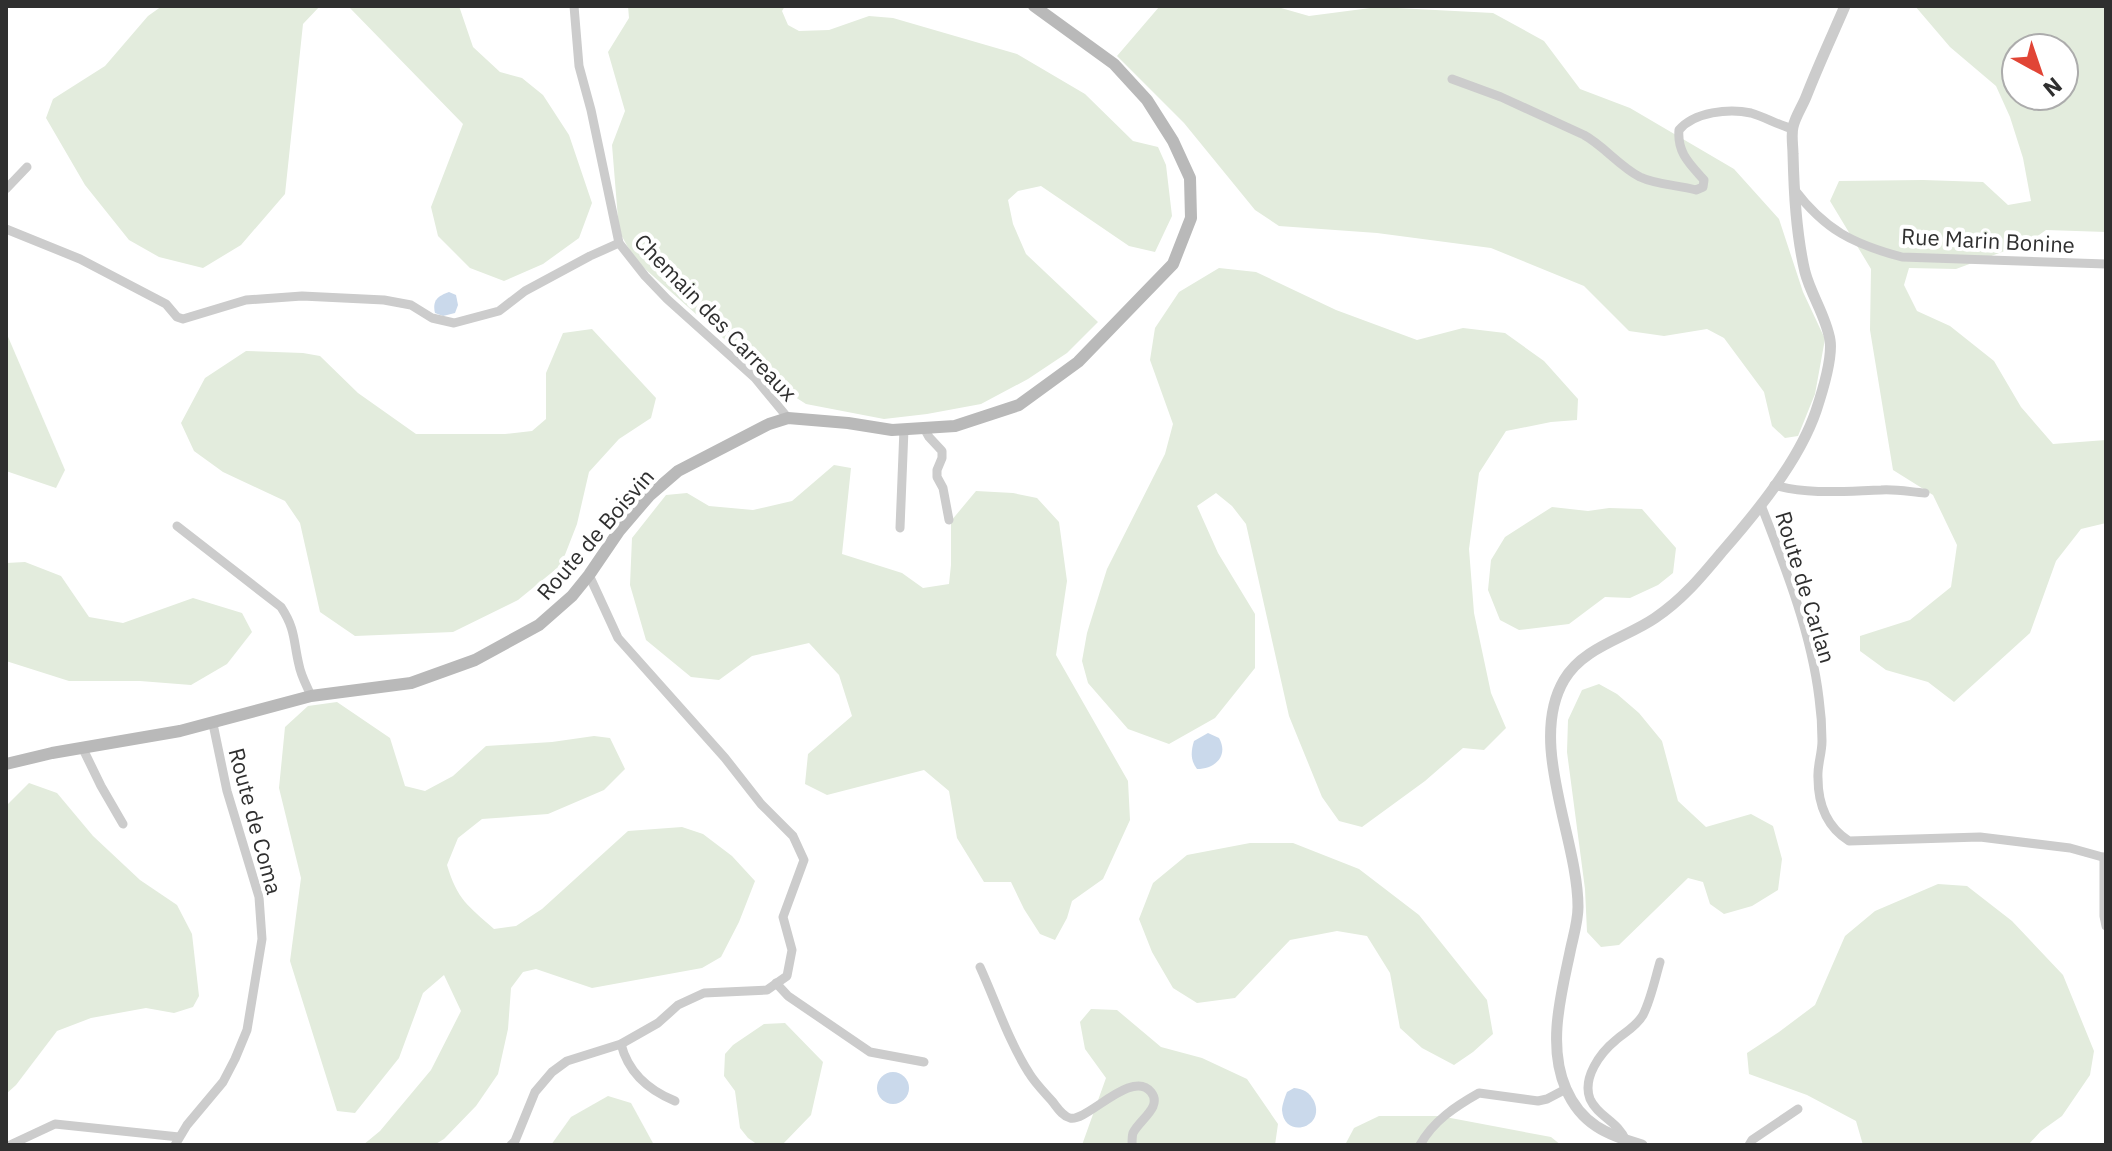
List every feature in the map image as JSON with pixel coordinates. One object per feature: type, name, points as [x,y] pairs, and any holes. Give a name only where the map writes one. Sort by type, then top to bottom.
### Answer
[{"type":"main road","name":"Route de Boisvin","points":[[6,764],[213,724],[311,696],[411,683],[475,660],[539,625],[572,596],[619,531],[649,496],[678,471],[769,424],[788,418],[892,430],[955,426],[1019,405],[1078,362],[1173,264],[1191,218],[1190,178],[1173,141],[1147,100],[1114,64],[1034,6]]},
{"type":"street","name":"Chemain des Carreaux","points":[[574,6],[579,66],[619,243],[667,299],[755,378],[788,418]]},
{"type":"street","points":[[1642,1145],[1626,1141],[1589,1122],[1578,1110],[1559,1071],[1558,1005],[1578,910],[1576,880],[1553,770],[1550,735],[1556,697],[1564,679],[1591,653],[1652,620],[1687,593],[1761,505],[1806,435],[1817,409],[1831,353],[1830,339],[1806,274],[1794,189],[1793,129],[1845,6]]},
{"type":"street","points":[[1452,79],[1501,97],[1584,135],[1644,179],[1696,190],[1703,187],[1704,180],[1685,159],[1678,138],[1679,130],[1691,119],[1738,111],[1793,129]]},
{"type":"street","points":[[6,189],[27,167]]},
{"type":"street","name":"Rue Marin Bonine","points":[[1794,189],[1818,218],[1833,229],[1869,248],[1902,257],[2106,264]]},
{"type":"street","points":[[6,229],[80,259],[166,304],[177,317],[183,319],[246,300],[302,296],[384,300],[411,305],[432,318],[454,323],[499,311],[525,291],[619,243]]},
{"type":"street","points":[[924,428],[942,451],[937,477],[943,488],[949,520]]},
{"type":"street","points":[[900,528],[904,429]]},
{"type":"street","points":[[1774,485],[1793,490],[1925,493]]},
{"type":"street","name":"Route de Carlan","points":[[1761,505],[1786,569],[1807,639],[1819,698],[1822,742],[1817,777],[1821,803],[1829,823],[1838,833],[1849,841],[1980,837],[2070,848],[2105,857]]},
{"type":"street","points":[[177,526],[281,607],[290,621],[299,663],[311,696]]},
{"type":"street","points":[[511,1145],[535,1092],[552,1072],[567,1061],[621,1044],[658,1023],[678,1005],[704,993],[767,990],[787,976],[792,950],[783,917],[804,860],[793,836],[761,804],[725,758],[618,638],[589,575]]},
{"type":"street","name":"Route de Coma","points":[[177,1141],[223,1082],[235,1059],[247,1030],[262,939],[256,885],[227,791],[213,724]]},
{"type":"street","points":[[83,749],[123,824]]},
{"type":"street","points":[[2105,857],[2106,926]]},
{"type":"street","points":[[1626,1141],[1619,1127],[1594,1106],[1587,1086],[1592,1070],[1604,1052],[1643,1015],[1660,962]]},
{"type":"street","points":[[980,967],[1017,1052],[1030,1075],[1061,1112],[1070,1118],[1077,1118],[1100,1103],[1140,1085],[1154,1095],[1154,1106],[1133,1134],[1132,1145]]},
{"type":"street","points":[[776,983],[788,996],[870,1052],[924,1062]]},
{"type":"street","points":[[621,1044],[630,1068],[641,1080],[659,1094],[675,1101]]},
{"type":"street","points":[[1420,1145],[1447,1113],[1479,1093],[1538,1101],[1566,1089]]},
{"type":"street","points":[[1749,1145],[1798,1109]]},
{"type":"street","points":[[10,1145],[55,1124],[177,1141]]},
{"type":"green space","points":[[162,6],[320,6],[303,24],[285,194],[241,245],[203,268],[159,257],[129,240],[85,185],[46,118],[53,99],[105,66],[148,16]]},
{"type":"green space","points":[[348,6],[459,6],[473,47],[500,72],[522,78],[543,95],[569,135],[592,203],[579,238],[543,264],[504,281],[470,268],[438,236],[431,207],[463,124]]},
{"type":"green space","points":[[628,6],[785,6],[782,11],[788,25],[799,31],[829,30],[869,16],[893,18],[1017,54],[1085,94],[1133,141],[1158,147],[1166,165],[1172,216],[1155,252],[1129,246],[1041,186],[1018,191],[1008,200],[1013,224],[1026,254],[1098,322],[1067,353],[1028,379],[981,404],[884,419],[806,404],[775,384],[635,260],[619,231],[612,145],[625,111],[608,52],[629,18]]},
{"type":"green space","points":[[1163,6],[1274,6],[1309,16],[1378,7],[1493,13],[1544,41],[1580,89],[1630,108],[1734,169],[1779,219],[1803,292],[1825,339],[1815,394],[1798,436],[1785,438],[1772,426],[1764,392],[1724,338],[1707,329],[1664,336],[1629,331],[1584,286],[1491,248],[1377,233],[1279,226],[1255,210],[1184,123],[1117,56]]},
{"type":"green space","points":[[1915,6],[2106,6],[2106,232],[2046,230],[2029,242],[1956,269],[1909,268],[1904,285],[1917,311],[1950,326],[1994,361],[2021,407],[2053,444],[2106,440],[2106,523],[2081,529],[2056,561],[2030,633],[1954,702],[1928,682],[1886,670],[1860,651],[1860,636],[1910,620],[1951,587],[1957,545],[1933,495],[1893,470],[1870,330],[1871,269],[1830,201],[1839,181],[1923,180],[1983,182],[2008,205],[2031,201],[2023,158],[2008,112],[2080,112],[2080,32],[2000,32],[2000,95],[1996,86],[1950,47]]},
{"type":"green space","points":[[1219,268],[1256,272],[1336,310],[1417,340],[1463,328],[1505,333],[1544,361],[1578,399],[1577,420],[1506,431],[1479,473],[1469,549],[1474,613],[1491,693],[1506,728],[1484,750],[1463,748],[1425,781],[1362,827],[1339,821],[1322,797],[1289,716],[1246,524],[1232,506],[1216,493],[1197,506],[1218,553],[1255,614],[1255,668],[1215,718],[1169,744],[1128,729],[1088,683],[1082,661],[1087,633],[1107,569],[1165,454],[1173,424],[1150,360],[1155,328],[1179,292]]},
{"type":"green space","points":[[592,329],[656,398],[651,418],[619,439],[589,472],[577,524],[561,565],[518,600],[453,632],[355,636],[320,612],[300,523],[285,501],[223,472],[194,451],[181,423],[205,378],[246,351],[320,356],[358,393],[416,434],[532,431],[546,419],[546,373],[563,333]]},
{"type":"green space","points":[[6,332],[65,470],[56,488],[6,471]]},
{"type":"green space","points":[[834,465],[851,468],[842,554],[902,573],[923,588],[949,584],[951,521],[976,491],[1037,498],[1059,522],[1067,581],[1056,655],[1128,781],[1130,820],[1103,879],[1072,901],[1055,940],[1040,934],[1011,882],[984,882],[957,838],[949,791],[924,770],[827,795],[805,784],[808,754],[852,716],[839,675],[809,643],[752,656],[719,680],[691,677],[646,640],[630,585],[632,538],[666,495],[687,493],[709,506],[753,510],[792,501]]},
{"type":"green space","points":[[1552,507],[1588,511],[1642,509],[1676,548],[1673,573],[1658,585],[1630,598],[1605,597],[1569,624],[1519,630],[1500,620],[1488,590],[1491,560],[1505,537]]},
{"type":"green space","points":[[25,562],[61,576],[89,617],[123,623],[193,598],[242,613],[252,632],[227,664],[191,685],[69,681],[6,661],[6,563]]},
{"type":"green space","points":[[1599,684],[1617,694],[1639,713],[1662,741],[1678,801],[1706,827],[1751,814],[1773,826],[1782,859],[1778,890],[1752,906],[1724,914],[1710,904],[1703,882],[1688,878],[1619,945],[1601,947],[1587,932],[1585,889],[1567,752],[1568,720],[1582,690]]},
{"type":"green space","points":[[337,702],[390,738],[405,786],[425,791],[453,776],[486,746],[594,736],[610,738],[625,769],[604,790],[548,814],[482,819],[458,838],[447,865],[459,894],[494,929],[516,926],[542,909],[628,831],[682,827],[703,834],[732,856],[755,881],[721,957],[702,968],[592,988],[536,969],[523,972],[511,988],[508,1029],[498,1074],[476,1106],[444,1139],[434,1145],[363,1145],[380,1131],[431,1070],[461,1011],[444,975],[423,993],[399,1058],[355,1113],[337,1111],[290,961],[301,878],[279,788],[285,727],[308,706]]},
{"type":"green space","points":[[29,783],[57,793],[93,836],[140,880],[177,905],[192,934],[199,996],[193,1007],[174,1013],[146,1008],[91,1018],[57,1031],[6,1094],[6,806]]},
{"type":"green space","points":[[1250,843],[1293,843],[1359,869],[1419,915],[1487,1000],[1493,1034],[1454,1065],[1422,1048],[1400,1028],[1390,973],[1367,936],[1337,931],[1290,940],[1235,998],[1197,1003],[1173,988],[1152,952],[1139,919],[1153,883],[1187,855]]},
{"type":"green space","points":[[1938,884],[1967,886],[2012,921],[2063,975],[2094,1051],[2090,1075],[2062,1116],[2028,1145],[1863,1145],[1856,1121],[1807,1095],[1749,1074],[1747,1053],[1815,1005],[1845,936],[1875,911]]},
{"type":"green space","points":[[1091,1009],[1117,1010],[1161,1047],[1202,1058],[1247,1079],[1278,1124],[1275,1145],[1082,1145],[1106,1078],[1085,1049],[1080,1022]]},
{"type":"green space","points":[[785,1023],[823,1062],[811,1115],[782,1145],[758,1145],[740,1128],[735,1091],[724,1076],[725,1054],[764,1024]]},
{"type":"green space","points":[[608,1096],[631,1103],[654,1145],[551,1145],[571,1117]]},
{"type":"green space","points":[[1379,1116],[1440,1116],[1551,1137],[1561,1145],[1345,1145],[1354,1128]]},
{"type":"water","points":[[449,292],[456,295],[458,305],[455,313],[443,316],[435,313],[437,299]]},
{"type":"water","points":[[1208,733],[1219,738],[1221,756],[1215,764],[1197,769],[1192,755],[1194,741]]},
{"type":"water","points":[[893,1072],[904,1077],[909,1088],[904,1099],[893,1104],[882,1099],[877,1088],[882,1077]]},
{"type":"water","points":[[1294,1088],[1306,1092],[1314,1101],[1314,1118],[1303,1127],[1290,1125],[1284,1119],[1283,1103],[1287,1092]]}]
